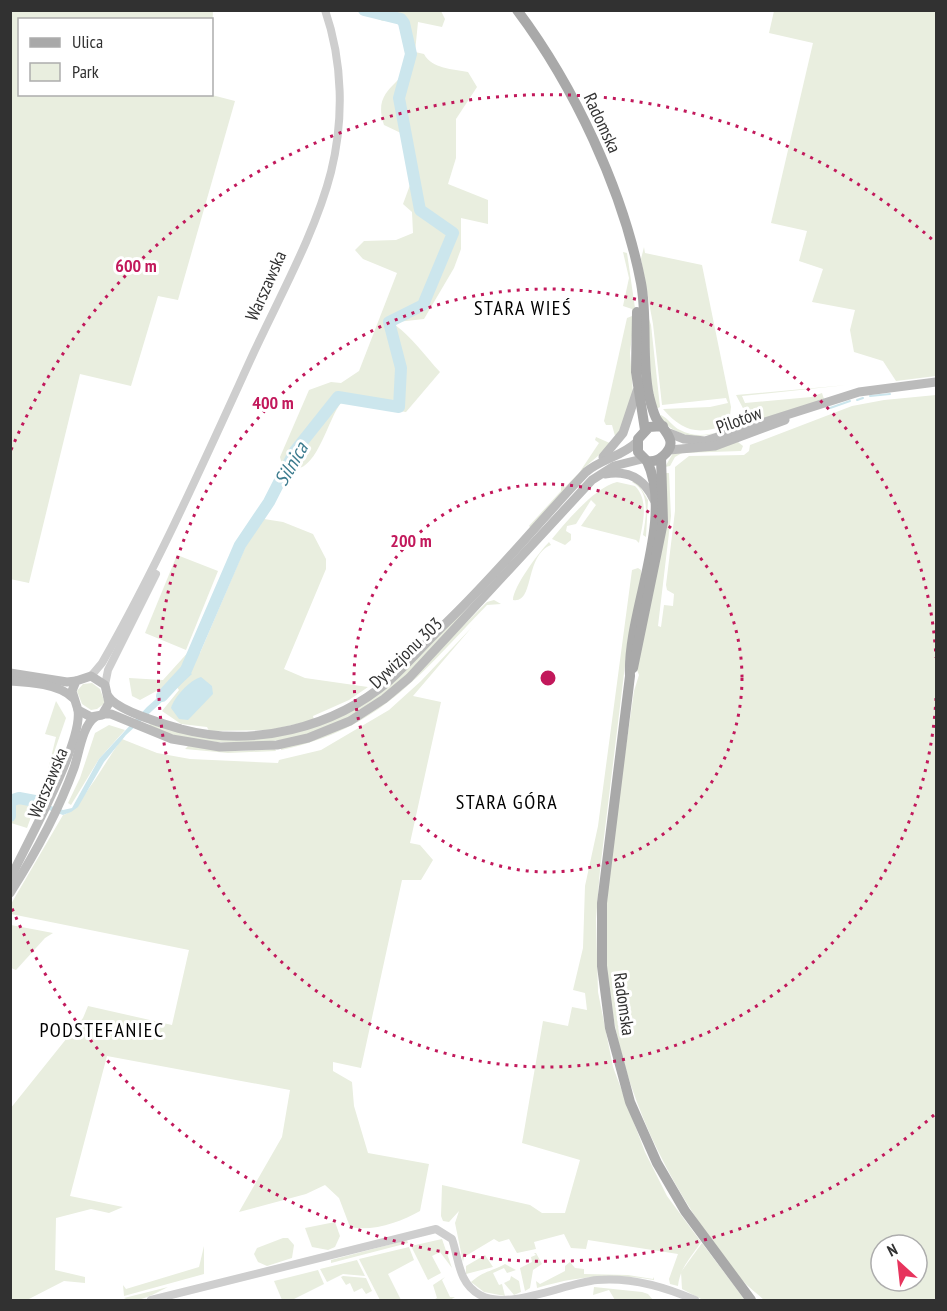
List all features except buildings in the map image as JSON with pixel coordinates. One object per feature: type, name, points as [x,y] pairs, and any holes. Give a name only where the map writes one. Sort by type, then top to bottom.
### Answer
[{"type":"main road","name":"Radomska","points":[[517,10],[552,61],[587,126],[611,184],[642,287],[649,396],[655,416],[666,430]]},
{"type":"main road","name":"Radomska","points":[[634,261],[638,386],[645,430]]},
{"type":"main road","name":"Pilotów","points":[[666,430],[684,439],[705,441],[872,389],[936,382]]},
{"type":"main road","points":[[599,461],[623,433],[638,386]]},
{"type":"main road","name":"Pilotów","points":[[669,450],[705,448],[728,443],[817,406]]},
{"type":"main road","points":[[654,426],[666,430],[669,450],[661,458],[644,460],[637,442],[645,430],[654,426]]},
{"type":"main road","name":"Dywizjonu 303","points":[[108,696],[112,701],[148,718],[187,731],[241,736],[299,728],[350,708],[389,680],[471,600],[565,494],[599,461],[625,451],[637,442]]},
{"type":"main road","name":"Radomska","points":[[630,676],[636,659],[663,522],[661,458]]},
{"type":"main road","name":"Radomska","points":[[644,460],[655,504],[651,544],[631,644],[630,676],[602,903],[602,966],[610,1028],[622,1078],[641,1129],[685,1211],[751,1300]]},
{"type":"main road","name":"Dywizjonu 303","points":[[99,716],[111,714],[140,728],[187,742],[242,748],[296,741],[350,721],[384,699],[409,678],[592,480],[614,466],[644,460]]},
{"type":"main road","points":[[592,480],[615,472],[630,474],[647,488],[655,504]]},
{"type":"main road","points":[[10,673],[67,682],[91,676],[105,686],[108,696],[108,706],[99,716],[85,716],[78,710],[72,691],[76,681]]},
{"type":"main road","points":[[10,681],[44,686],[67,693],[73,698]]},
{"type":"main road","name":"Warszawska","points":[[10,879],[51,796],[78,722],[78,710]]},
{"type":"main road","name":"Warszawska","points":[[10,893],[51,821],[88,725],[99,716]]},
{"type":"street","name":"Warszawska","points":[[91,676],[102,663],[158,561],[270,318],[325,190],[336,147],[340,105],[335,49],[325,10]]},
{"type":"street","name":"Warszawska","points":[[105,686],[108,670],[147,594],[158,561]]},
{"type":"street","points":[[151,1300],[436,1229],[446,1232],[452,1239],[459,1268],[468,1285],[478,1294],[489,1298],[517,1298],[585,1282],[614,1280],[648,1284],[694,1300]]},
{"type":"green space","points":[[11,10],[213,11],[213,18],[18,18],[18,96],[213,95],[235,101],[178,300],[158,296],[131,386],[80,374],[29,583],[10,579]]},
{"type":"green space","points":[[356,11],[441,11],[445,19],[442,27],[418,22],[415,52],[424,54],[437,65],[468,72],[477,87],[456,119],[456,158],[448,184],[488,200],[488,224],[461,218],[461,249],[454,268],[424,319],[397,322],[395,325],[413,341],[440,372],[406,412],[341,403],[311,460],[304,466],[294,469],[282,465],[280,457],[309,390],[331,382],[341,383],[359,371],[397,273],[363,259],[355,250],[364,241],[396,240],[413,233],[412,212],[403,204],[410,185],[403,134],[384,125],[381,111],[386,93],[409,64],[408,45],[400,20],[383,21]]},
{"type":"green space","points":[[774,11],[936,11],[936,376],[896,381],[883,361],[854,352],[850,330],[855,310],[812,302],[823,269],[799,261],[807,231],[771,223],[813,43],[769,33]]},
{"type":"green space","points":[[644,247],[645,253],[702,265],[731,407],[729,424],[709,430],[693,430],[678,423],[663,409],[710,407],[728,403],[726,398],[662,405],[653,324],[641,259]]},
{"type":"green space","points":[[623,252],[627,253],[635,308],[630,353],[633,393],[620,432],[615,436],[612,425],[606,425],[604,421],[627,318],[632,316],[632,309],[623,306],[629,278]]},
{"type":"green space","points":[[647,313],[651,325],[660,407],[656,409],[651,381]]},
{"type":"green space","points":[[847,385],[742,396],[745,403],[811,397],[822,393],[824,399],[759,421],[746,414],[736,395]]},
{"type":"green space","points":[[936,395],[936,1300],[764,1300],[741,1279],[687,1204],[645,1122],[629,1079],[617,1035],[609,990],[606,944],[608,881],[634,691],[639,675],[637,670],[667,521],[664,473],[669,473],[671,516],[658,626],[661,627],[664,605],[673,606],[674,594],[667,590],[666,585],[675,511],[675,467],[689,456],[744,455],[749,451],[750,445],[852,406]]},
{"type":"green space","points":[[661,415],[678,429],[694,435],[716,433],[736,425],[734,428],[713,434],[694,436],[676,431],[658,416]]},
{"type":"green space","points":[[596,437],[612,444],[585,467],[531,528],[529,526],[561,491],[561,484],[565,487],[579,473],[599,443],[595,440]]},
{"type":"green space","points":[[738,442],[743,446],[741,451],[682,453],[675,457],[670,466],[665,467],[673,453]]},
{"type":"green space","points":[[636,480],[648,500],[646,537],[643,535],[646,513],[645,498],[638,486],[632,482]]},
{"type":"green space","points":[[617,482],[635,486],[640,492],[644,514],[639,543],[636,540],[581,526],[596,505],[591,500],[576,524],[567,526],[566,531],[571,534],[571,540],[565,545],[552,539],[590,498],[608,485]]},
{"type":"green space","points":[[264,519],[283,522],[313,534],[326,559],[326,569],[284,669],[305,678],[368,687],[349,700],[313,716],[314,720],[270,730],[209,731],[207,727],[181,724],[162,711],[179,690],[173,682],[140,700],[132,696],[129,678],[163,680],[191,649],[200,653],[247,543]]},
{"type":"green space","points":[[549,542],[551,545],[537,559],[524,595],[520,599],[513,600],[514,594],[533,561]]},
{"type":"green space","points":[[177,555],[218,571],[186,650],[145,633]]},
{"type":"green space","points":[[638,568],[641,570],[641,576],[627,649],[600,870],[596,919],[598,992],[613,1067],[645,1152],[667,1196],[701,1242],[684,1268],[678,1286],[670,1284],[669,1279],[678,1254],[588,1240],[586,1249],[571,1248],[564,1234],[534,1242],[536,1249],[517,1253],[509,1239],[499,1242],[494,1239],[464,1257],[463,1262],[455,1223],[459,1211],[449,1222],[443,1221],[441,1216],[442,1185],[530,1205],[542,1213],[565,1213],[580,1160],[522,1143],[543,1021],[568,1026],[572,1007],[587,1010],[585,993],[573,990],[583,948],[585,886],[598,826],[632,570]]},
{"type":"green space","points":[[494,600],[501,604],[487,605],[419,676],[372,713],[346,728],[316,741],[281,750],[281,747],[352,723],[387,701],[487,602]]},
{"type":"green space","points":[[473,604],[395,686],[357,714],[329,727],[269,742],[238,743],[177,736],[147,727],[151,723],[230,740],[346,714]]},
{"type":"green space","points":[[472,627],[413,696],[441,702],[410,843],[420,845],[433,860],[421,880],[402,880],[361,1068],[333,1062],[333,1071],[352,1082],[354,1106],[368,1153],[429,1164],[420,1211],[386,1225],[368,1228],[350,1227],[339,1198],[325,1185],[306,1194],[239,1212],[282,1137],[290,1090],[107,1056],[70,1196],[123,1207],[109,1213],[91,1209],[56,1218],[55,1270],[85,1277],[85,1283],[64,1281],[27,1300],[11,1300],[10,1109],[83,1018],[88,1006],[172,1025],[189,950],[11,914],[11,904],[63,815],[77,805],[122,739],[157,753],[190,759],[278,763],[279,760],[321,750],[389,710],[421,681]]},
{"type":"green space","points":[[92,683],[100,689],[105,703],[91,710],[82,704],[77,691],[83,684]]},
{"type":"green space","points":[[56,701],[66,718],[48,770],[56,737],[45,734]]},
{"type":"green space","points":[[109,725],[125,730],[99,759],[71,805],[68,803],[80,778],[95,733]]},
{"type":"green space","points":[[188,746],[240,751],[275,749],[276,751],[228,753],[185,749]]},
{"type":"green space","points":[[11,795],[39,795],[27,828],[11,823]]},
{"type":"green space","points":[[11,925],[53,933],[45,938],[16,970],[11,968]]},
{"type":"green space","points":[[335,1222],[340,1236],[335,1247],[328,1250],[312,1247],[305,1228]]},
{"type":"green space","points":[[288,1238],[294,1245],[292,1258],[267,1266],[258,1262],[254,1254],[257,1248]]},
{"type":"green space","points":[[442,1239],[452,1268],[440,1252],[432,1256],[441,1273],[428,1280],[411,1246]]},
{"type":"green space","points":[[407,1240],[408,1243],[331,1263],[331,1260]]},
{"type":"green space","points":[[702,1243],[745,1300],[703,1300],[682,1289],[681,1272]]},
{"type":"green space","points":[[204,1246],[204,1274],[124,1296],[123,1285],[126,1289],[199,1267]]},
{"type":"green space","points":[[409,1247],[414,1260],[388,1274],[401,1300],[380,1300],[359,1259]]},
{"type":"green space","points":[[534,1253],[536,1253],[542,1264],[533,1270],[530,1288],[525,1291],[520,1268],[532,1262],[531,1257],[536,1255]]},
{"type":"green space","points":[[485,1255],[493,1267],[466,1274],[466,1266]]},
{"type":"green space","points":[[357,1260],[365,1276],[343,1274],[327,1282],[320,1269]]},
{"type":"green space","points":[[570,1262],[575,1268],[584,1269],[584,1274],[628,1275],[653,1279],[654,1277],[654,1280],[609,1276],[566,1281],[537,1288],[536,1281],[540,1284],[565,1271],[565,1266]]},
{"type":"green space","points":[[505,1264],[516,1270],[507,1273],[504,1268],[493,1273],[499,1285],[502,1284],[505,1296],[484,1292],[471,1282],[484,1273]]},
{"type":"green space","points":[[318,1270],[324,1284],[292,1300],[282,1300],[274,1281]]},
{"type":"green space","points":[[511,1276],[519,1281],[521,1292],[514,1295],[504,1283],[510,1280]]},
{"type":"green space","points":[[341,1277],[366,1278],[372,1291],[366,1294],[362,1288],[354,1292],[350,1283],[346,1285]]},
{"type":"green space","points":[[445,1277],[442,1280],[450,1297],[455,1297],[450,1300],[433,1300],[437,1298],[433,1285]]},
{"type":"green space","points":[[168,1287],[140,1299],[124,1298]]},
{"type":"green space","points":[[594,1287],[642,1292],[648,1294],[653,1300],[615,1300],[609,1290],[593,1295]]},
{"type":"water","points":[[188,671],[192,674],[126,735],[104,762],[78,807],[63,815],[20,800],[21,796],[63,810],[72,808],[99,759],[147,707]]},
{"type":"water","points":[[201,677],[212,686],[213,694],[188,720],[179,719],[171,708],[173,704],[187,685]]},
{"type":"waterway","name":"Silnica","points":[[162,696],[186,670],[240,545],[269,502],[295,451],[338,397],[399,407],[401,368],[389,322],[423,305],[453,233],[420,210],[399,98],[411,54],[404,23],[401,19],[364,10]]},
{"type":"waterway","points":[[870,396],[890,394]]},
{"type":"waterway","points":[[857,400],[863,398]]},
{"type":"waterway","points":[[830,408],[850,401]]},
{"type":"waterway","name":"Silnica","points":[[10,801],[19,798],[35,801]]},
{"type":"waterway","name":"Silnica","points":[[10,805],[10,816]]},
{"type":"district","name":"STARA WIEŚ","points":[[523,308]]},
{"type":"district","name":"STARA GÓRA","points":[[507,802]]},
{"type":"district","name":"PODSTEFANIEC","points":[[102,1030]]}]
